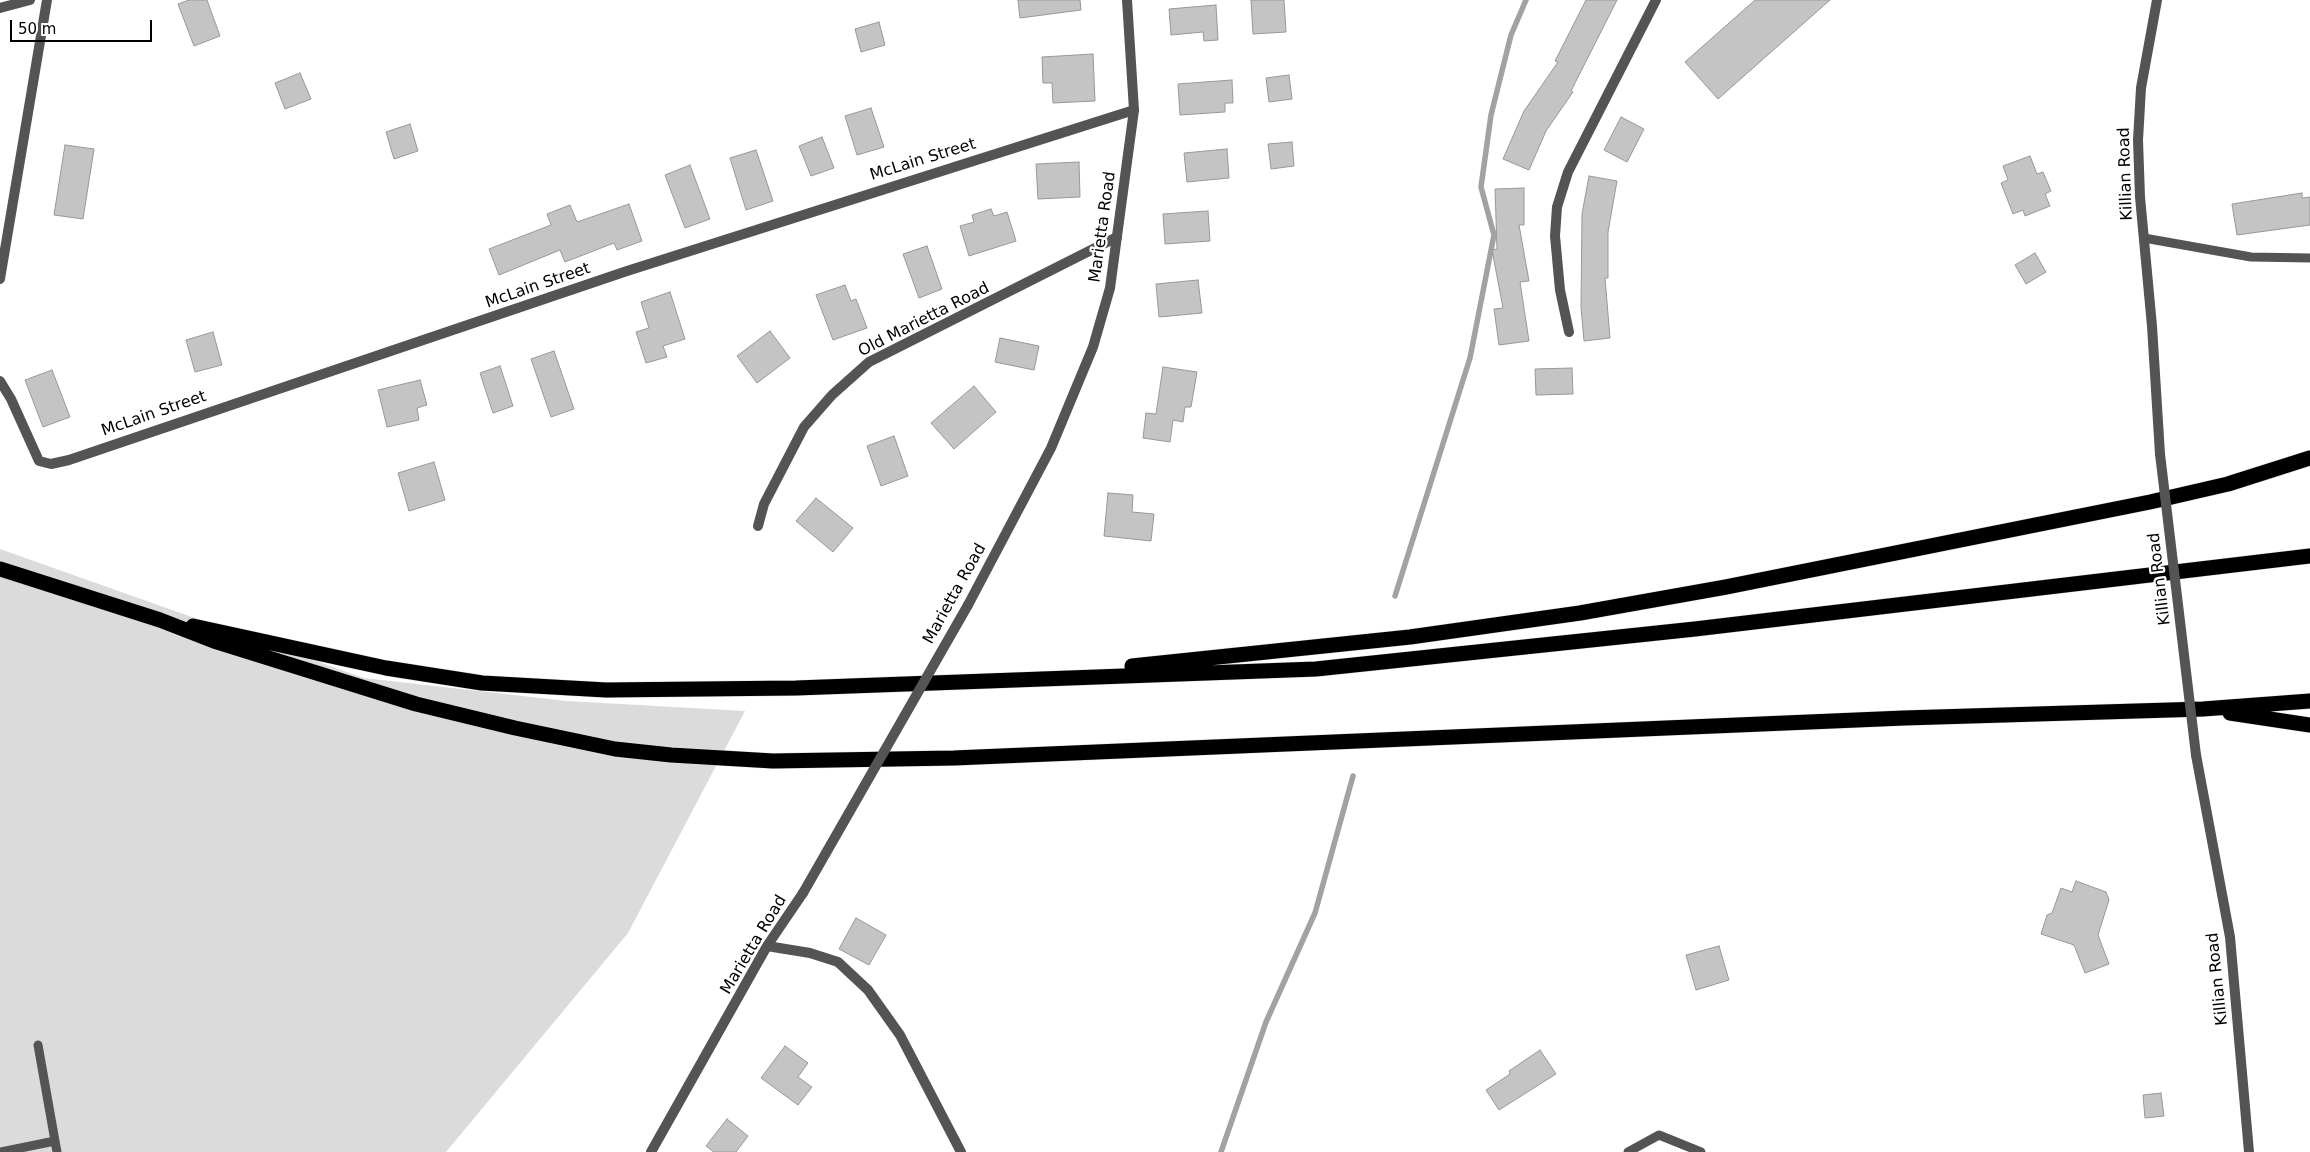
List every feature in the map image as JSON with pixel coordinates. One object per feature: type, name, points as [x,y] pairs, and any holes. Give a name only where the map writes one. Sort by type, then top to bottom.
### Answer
[{"type":"highway","points":[[994,679],[1410,637],[1580,613],[1726,587],[2150,502],[2228,484],[2310,458]]},
{"type":"highway","points":[[160,620],[227,632],[386,668],[482,683],[534,687],[687,690],[796,688],[994,679],[1316,669],[1407,661],[2310,556]]},
{"type":"highway","points":[[0,569],[160,620],[214,641],[416,704],[515,728],[615,749],[671,755],[773,761],[954,758],[1904,718],[2203,709],[2310,701]]},
{"type":"highway","points":[[2203,709],[2310,725]]},
{"type":"street","points":[[0,8],[30,0]]},
{"type":"street","points":[[0,279],[47,0]]},
{"type":"street","name":"Marietta Road","points":[[651,1152],[767,946],[803,893],[968,605],[1051,448],[1079,385],[1093,347],[1110,288],[1134,110],[1127,0]]},
{"type":"street","points":[[1569,332],[1560,290],[1555,236],[1557,207],[1568,172],[1656,0]]},
{"type":"street","name":"Killian Road","points":[[2157,0],[2141,88],[2138,140],[2160,454],[2196,755],[2230,937],[2249,1152]]},
{"type":"street","name":"McLain Street","points":[[0,381],[11,399],[38,461],[51,464],[70,460],[636,268],[1134,110]]},
{"type":"street","name":"Old Marietta Road","points":[[758,526],[764,504],[804,427],[832,395],[869,362],[1118,237]]},
{"type":"street","points":[[767,946],[810,953],[838,962],[868,990],[900,1035],[961,1152]]},
{"type":"lane","points":[[2144,238],[2251,257],[2310,258]]},
{"type":"lane","points":[[38,1046],[57,1152]]},
{"type":"lane","points":[[1628,1152],[1659,1135],[1702,1152]]},
{"type":"lane","points":[[2,1152],[55,1142]]},
{"type":"shaded area","points":[[0,549],[364,678],[567,701],[745,711],[628,933],[446,1152],[0,1152]]},
{"type":"building","points":[[189,0],[207,0],[220,36],[194,46],[178,4]]},
{"type":"building","points":[[1018,0],[1080,0],[1081,10],[1020,18]]},
{"type":"building","points":[[1251,0],[1284,0],[1286,32],[1253,34]]},
{"type":"building","points":[[1586,0],[1617,0],[1571,91],[1573,92],[1546,131],[1529,170],[1503,159],[1524,111],[1558,62],[1555,61]]},
{"type":"building","points":[[1755,0],[1830,0],[1718,99],[1685,62]]},
{"type":"building","points":[[1216,5],[1218,40],[1204,41],[1203,32],[1171,35],[1169,9]]},
{"type":"building","points":[[879,22],[885,45],[861,52],[855,29]]},
{"type":"building","points":[[1093,54],[1095,101],[1053,103],[1052,83],[1043,83],[1042,57]]},
{"type":"building","points":[[300,73],[311,99],[285,109],[275,83]]},
{"type":"building","points":[[1289,75],[1292,99],[1269,102],[1266,78]]},
{"type":"building","points":[[1232,80],[1233,103],[1225,103],[1225,112],[1180,115],[1178,84]]},
{"type":"building","points":[[871,108],[884,147],[857,155],[845,116]]},
{"type":"building","points":[[1621,117],[1644,129],[1627,162],[1604,150]]},
{"type":"building","points":[[410,124],[418,151],[394,159],[386,132]]},
{"type":"building","points":[[822,137],[834,168],[811,176],[799,146]]},
{"type":"building","points":[[1292,142],[1294,166],[1271,169],[1268,144]]},
{"type":"building","points":[[65,145],[94,149],[83,219],[54,215]]},
{"type":"building","points":[[1227,149],[1229,178],[1187,182],[1184,153]]},
{"type":"building","points":[[756,150],[773,201],[746,210],[730,158]]},
{"type":"building","points":[[2030,156],[2037,174],[2043,172],[2051,191],[2045,194],[2050,206],[2025,216],[2023,210],[2013,214],[2001,183],[2008,180],[2003,166]]},
{"type":"building","points":[[1079,162],[1080,197],[1038,199],[1036,164]]},
{"type":"building","points":[[690,165],[710,219],[685,228],[665,175]]},
{"type":"building","points":[[1589,176],[1617,181],[1608,232],[1608,278],[1605,278],[1610,338],[1584,341],[1581,307],[1582,214]]},
{"type":"building","points":[[1524,188],[1524,225],[1519,225],[1529,281],[1520,282],[1529,341],[1499,345],[1494,309],[1503,308],[1492,250],[1497,249],[1495,189]]},
{"type":"building","points":[[2302,193],[2302,198],[2310,197],[2310,225],[2237,235],[2232,204]]},
{"type":"building","points":[[629,204],[642,241],[617,250],[614,243],[565,262],[560,250],[499,275],[489,249],[551,225],[547,214],[570,205],[577,222]]},
{"type":"building","points":[[991,209],[994,216],[1007,212],[1016,241],[969,256],[960,226],[974,222],[972,215]]},
{"type":"building","points":[[1208,211],[1210,241],[1165,244],[1163,214]]},
{"type":"building","points":[[927,246],[942,289],[919,298],[903,254]]},
{"type":"building","points":[[2035,253],[2046,272],[2026,284],[2015,265]]},
{"type":"building","points":[[1198,280],[1202,313],[1159,317],[1156,284]]},
{"type":"building","points":[[845,285],[851,301],[856,299],[867,328],[833,340],[816,295]]},
{"type":"building","points":[[670,292],[685,339],[663,346],[667,357],[646,363],[636,332],[649,328],[641,302]]},
{"type":"building","points":[[770,331],[790,358],[757,383],[737,356]]},
{"type":"building","points":[[213,332],[222,365],[195,372],[186,340]]},
{"type":"building","points":[[1000,338],[1039,346],[1034,370],[995,362]]},
{"type":"building","points":[[554,351],[574,409],[551,417],[531,359]]},
{"type":"building","points":[[500,366],[513,406],[493,413],[480,373]]},
{"type":"building","points":[[1163,367],[1197,372],[1191,407],[1185,407],[1183,422],[1173,420],[1170,442],[1143,438],[1146,413],[1156,414]]},
{"type":"building","points":[[1572,368],[1573,394],[1536,395],[1535,369]]},
{"type":"building","points":[[52,370],[70,417],[43,427],[25,380]]},
{"type":"building","points":[[420,380],[427,405],[417,408],[419,420],[387,427],[378,390]]},
{"type":"building","points":[[974,386],[996,412],[954,449],[931,423]]},
{"type":"building","points":[[894,436],[908,476],[881,486],[867,446]]},
{"type":"building","points":[[434,462],[445,500],[409,511],[398,473]]},
{"type":"building","points":[[1108,493],[1133,495],[1132,512],[1154,514],[1151,541],[1104,536]]},
{"type":"building","points":[[816,498],[853,528],[833,552],[796,521]]},
{"type":"building","points":[[2076,881],[2106,892],[2109,900],[2098,935],[2109,964],[2085,973],[2074,945],[2041,934],[2047,915],[2052,913],[2061,888],[2072,892]]},
{"type":"building","points":[[856,918],[886,935],[869,965],[839,949]]},
{"type":"building","points":[[1719,946],[1729,980],[1696,990],[1686,955]]},
{"type":"building","points":[[785,1046],[808,1063],[798,1077],[812,1087],[798,1105],[761,1078]]},
{"type":"building","points":[[1540,1050],[1556,1074],[1499,1110],[1486,1090],[1510,1074],[1509,1071]]},
{"type":"building","points":[[2161,1093],[2164,1116],[2145,1118],[2143,1095]]},
{"type":"building","points":[[727,1119],[748,1136],[736,1152],[714,1152],[706,1146]]},
{"type":"waterway","points":[[1395,596],[1470,358],[1494,235],[1481,187],[1491,115],[1511,35],[1526,0]]},
{"type":"waterway","points":[[1221,1152],[1266,1022],[1315,913],[1353,776]]}]
